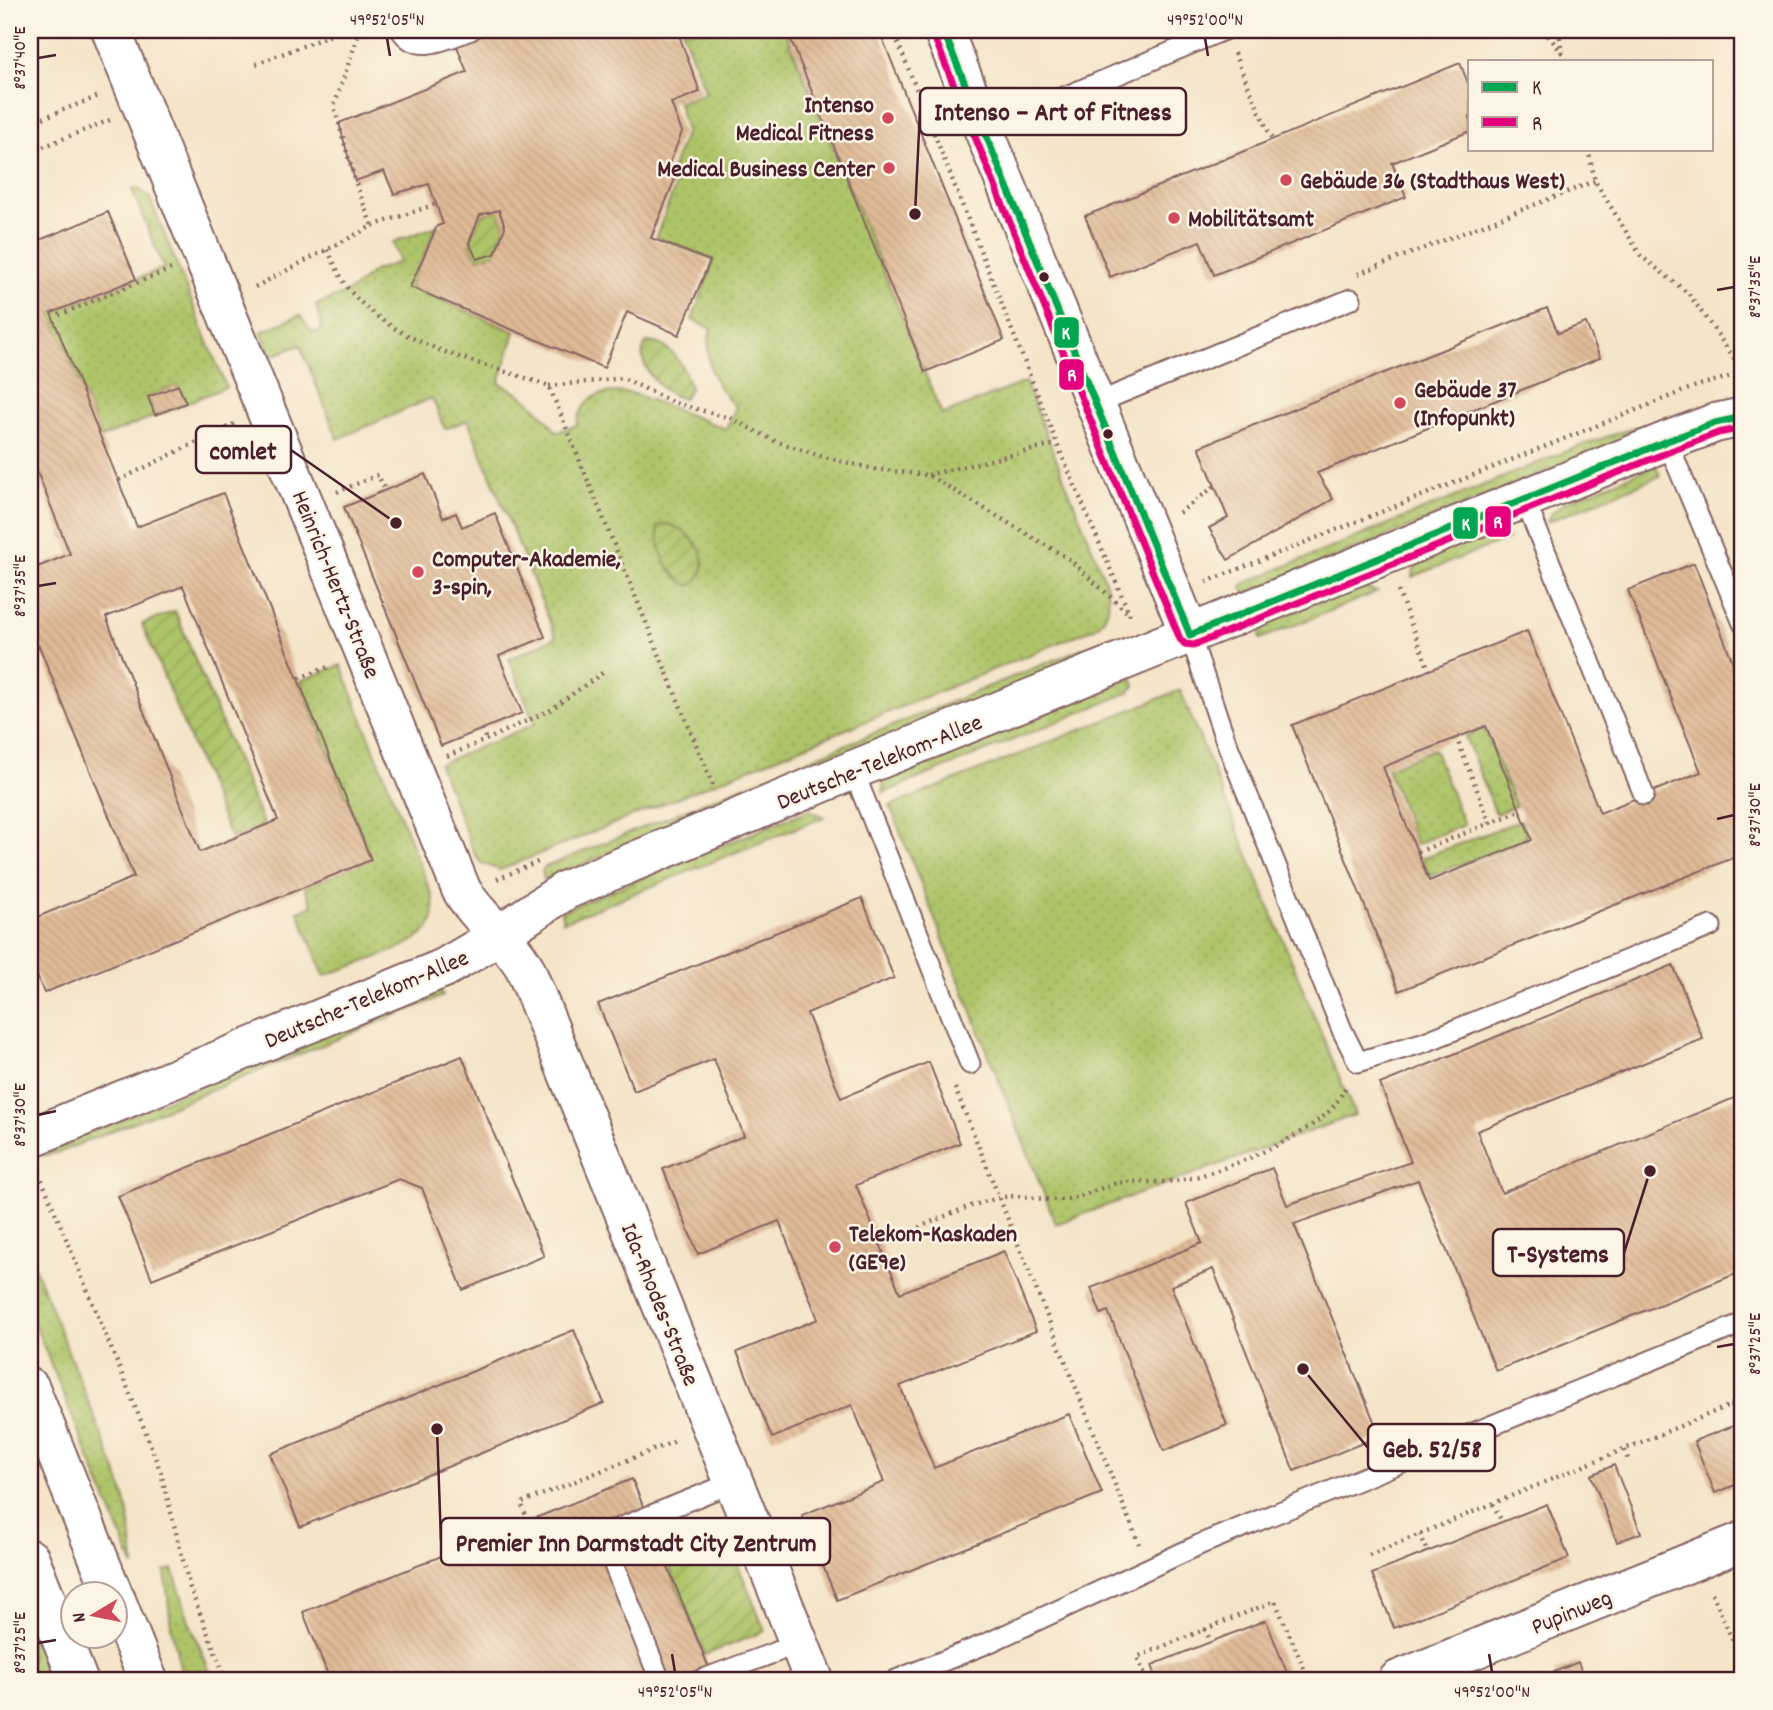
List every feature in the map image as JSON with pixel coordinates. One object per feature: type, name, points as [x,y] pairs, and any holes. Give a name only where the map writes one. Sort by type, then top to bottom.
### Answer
[{"type":"street","name":"Heinrich-Hertz-Straße","points":[[111,30],[461,889],[471,907],[498,933]]},
{"type":"street","points":[[943,30],[1190,635]]},
{"type":"street","name":"Deutsche-Telekom-Allee","points":[[33,1153],[443,968],[566,890],[853,770],[1667,440],[1743,416]]},
{"type":"street","name":"Ida-Rhodes-Straße","points":[[498,933],[518,955],[525,968],[814,1680]]},
{"type":"street","points":[[30,1388],[107,1580]]},
{"type":"street","name":"Pupinweg","points":[[1398,1680],[1743,1541]]},
{"type":"street","points":[[30,1559],[78,1680]]},
{"type":"street","points":[[130,1635],[148,1680]]},
{"type":"lane","points":[[401,30],[408,39],[424,44],[433,44],[471,30]]},
{"type":"lane","points":[[984,131],[1224,30]]},
{"type":"lane","points":[[1094,404],[1351,299]]},
{"type":"lane","points":[[1667,440],[1743,623]]},
{"type":"lane","points":[[1524,498],[1644,795]]},
{"type":"lane","points":[[1190,635],[1224,736],[1342,1030],[1358,1062],[1425,1042],[1711,926]]},
{"type":"lane","points":[[853,770],[970,1065]]},
{"type":"lane","points":[[895,1680],[988,1643],[1201,1544],[1743,1323]]},
{"type":"lane","points":[[660,1680],[602,1535],[734,1482]]},
{"type":"lane","points":[[701,1680],[800,1643]]},
{"type":"path","points":[[256,64],[344,30]]},
{"type":"path","points":[[360,30],[334,106],[355,181],[372,226]]},
{"type":"path","points":[[893,30],[1057,444],[1130,615],[1069,559],[928,475]]},
{"type":"path","points":[[1224,30],[1272,139]]},
{"type":"path","points":[[1544,30],[1563,54]]},
{"type":"path","points":[[1559,30],[1565,60]]},
{"type":"path","points":[[30,123],[104,94]]},
{"type":"path","points":[[30,152],[125,114],[144,111]]},
{"type":"path","points":[[1588,150],[1595,181],[1640,256],[1689,294],[1743,371]]},
{"type":"path","points":[[1351,299],[1353,275],[1595,181]]},
{"type":"path","points":[[222,302],[372,226],[436,204]]},
{"type":"path","points":[[327,250],[350,291],[384,323],[424,345],[549,386],[623,378],[674,403],[730,418],[775,441],[874,469],[928,475],[1057,444]]},
{"type":"path","points":[[59,315],[172,268]]},
{"type":"path","points":[[549,386],[715,790]]},
{"type":"path","points":[[118,480],[266,411]]},
{"type":"path","points":[[334,493],[378,475],[385,490]]},
{"type":"path","points":[[1177,515],[1215,486]]},
{"type":"path","points":[[1398,591],[1429,670]]},
{"type":"path","points":[[299,678],[333,665]]},
{"type":"path","points":[[441,758],[550,710],[606,671]]},
{"type":"path","points":[[482,729],[486,740]]},
{"type":"path","points":[[1457,737],[1490,823]]},
{"type":"path","points":[[1418,852],[1520,811]]},
{"type":"path","points":[[880,1244],[1000,1198],[1024,1195],[1066,1200],[1121,1183],[1179,1181],[1219,1170],[1262,1152],[1325,1115],[1339,1099],[1358,1062]]},
{"type":"path","points":[[953,1083],[1149,1568]]},
{"type":"path","points":[[33,1153],[144,1428],[164,1485],[190,1588],[226,1680]]},
{"type":"path","points":[[1369,1555],[1743,1401]]},
{"type":"path","points":[[1732,1405],[1739,1423]]},
{"type":"path","points":[[528,1521],[521,1503],[711,1427]]},
{"type":"path","points":[[1625,1450],[1628,1459]]},
{"type":"path","points":[[1493,1504],[1502,1522]]},
{"type":"path","points":[[1420,1534],[1428,1551]]},
{"type":"path","points":[[1697,1560],[1743,1665]]},
{"type":"path","points":[[1147,1680],[1137,1657],[1275,1601],[1309,1680]]},
{"type":"path","points":[[1205,1629],[1211,1642]]},
{"type":"green space","points":[[682,30],[785,30],[942,415],[1025,382],[1105,580],[1108,594],[1107,612],[1095,628],[500,870],[481,863],[475,855],[439,764],[535,724],[509,659],[556,637],[468,420],[445,429],[432,398],[338,439],[300,345],[271,356],[261,332],[300,315],[311,331],[320,332],[322,324],[316,305],[350,291],[374,271],[400,262],[393,242],[437,226],[410,287],[515,332],[499,383],[532,403],[557,432],[577,425],[584,406],[590,400],[614,392],[635,394],[726,429],[736,407],[721,390],[711,371],[708,351],[711,328],[692,320],[714,260],[656,237],[678,179],[670,174],[686,131],[678,103],[706,93]]},
{"type":"green space","points":[[139,189],[150,198],[226,387],[101,438],[51,313],[164,268],[132,190]],"holes":[[[178,385],[185,403],[155,415],[148,397]]]},
{"type":"green space","points":[[499,210],[505,227],[495,254],[477,259],[469,243],[480,215]]},
{"type":"green space","points":[[648,342],[664,347],[681,365],[690,389],[684,398],[667,392],[651,376],[643,358],[643,349]]},
{"type":"green space","points":[[1635,427],[1642,433],[1245,594],[1242,586],[1247,582],[1577,447]]},
{"type":"green space","points":[[1656,465],[1660,476],[1547,522],[1551,514],[1565,502]]},
{"type":"green space","points":[[668,524],[687,534],[700,550],[703,569],[699,578],[690,586],[670,569],[659,545],[658,526]]},
{"type":"green space","points":[[1495,534],[1508,539],[1412,577],[1416,565],[1425,558],[1456,545]]},
{"type":"green space","points":[[1362,587],[1377,592],[1260,639],[1260,633],[1271,621]]},
{"type":"green space","points":[[175,611],[264,826],[231,839],[142,624]]},
{"type":"green space","points":[[1113,636],[1118,646],[544,880],[542,871],[545,867]]},
{"type":"green space","points":[[341,665],[433,898],[434,914],[428,929],[409,943],[324,976],[298,911],[312,906],[305,887],[371,859],[300,681]]},
{"type":"green space","points":[[1132,677],[1135,686],[1128,693],[883,793],[883,783],[890,777]]},
{"type":"green space","points":[[1180,690],[1355,1115],[1056,1224],[890,806]]},
{"type":"green space","points":[[1484,728],[1516,806],[1496,814],[1465,736]]},
{"type":"green space","points":[[1434,749],[1464,825],[1416,844],[1387,768]]},
{"type":"green space","points":[[809,810],[824,817],[563,921],[561,912],[564,910]]},
{"type":"green space","points":[[1521,820],[1528,839],[1429,877],[1422,858]]},
{"type":"green space","points":[[438,986],[443,996],[60,1152],[44,1155],[43,1152]]},
{"type":"green space","points":[[30,1256],[120,1481],[130,1523],[134,1567],[30,1313]]},
{"type":"green space","points":[[722,1526],[765,1631],[705,1655],[662,1550]]},
{"type":"green space","points":[[173,1569],[189,1621],[213,1680],[183,1680],[171,1626],[165,1571]]},
{"type":"green space","points":[[30,1629],[51,1680],[30,1680]]},
{"type":"building","points":[[488,30],[677,30],[700,92],[671,103],[682,132],[665,175],[675,179],[651,238],[710,261],[679,335],[627,312],[604,368],[410,287],[437,226],[443,224],[429,184],[394,194],[384,171],[355,181],[339,123],[467,72],[456,44]],"holes":[[[499,210],[505,227],[495,254],[477,259],[469,243],[480,215]]]},
{"type":"building","name":"Medical Business Center","points":[[787,30],[879,30],[1004,340],[925,372]]},
{"type":"building","points":[[1015,30],[1034,30],[1017,36]]},
{"type":"building","name":"Gebäude 36 (Stadthaus West)","points":[[1460,63],[1468,83],[1468,132],[1392,163],[1406,197],[1214,275],[1200,241],[1110,277],[1085,216]]},
{"type":"building","points":[[108,212],[136,279],[51,313],[137,527],[223,493],[371,860],[44,993],[30,959],[30,920],[134,877],[39,646],[30,649],[30,570],[70,554],[30,454],[30,244]],"holes":[[[183,586],[278,820],[200,852],[106,617]]]},
{"type":"building","name":"Gebäude 37 (Infopunkt)","points":[[1547,308],[1558,333],[1586,323],[1600,358],[1317,473],[1333,499],[1228,560],[1209,528],[1228,518],[1199,447]]},
{"type":"building","points":[[178,385],[186,403],[155,415],[148,397]]},
{"type":"building","name":"Computer-Akademie, 3-spin,","points":[[425,474],[443,518],[456,513],[462,527],[495,513],[545,637],[499,656],[522,713],[441,746],[344,507]]},
{"type":"building","points":[[1694,563],[1743,688],[1743,878],[1735,857],[1399,991],[1292,725],[1527,631],[1600,813],[1701,772],[1628,590]],"holes":[[[1486,726],[1532,840],[1429,881],[1383,767]]]},
{"type":"building","name":"Telekom-Kaskaden (GE9e)","points":[[862,898],[894,978],[807,1013],[841,1098],[929,1062],[960,1143],[856,1185],[900,1293],[1004,1251],[1036,1331],[900,1386],[934,1468],[1069,1414],[1102,1493],[837,1600],[802,1515],[884,1482],[852,1405],[772,1438],[737,1352],[818,1319],[779,1221],[698,1254],[663,1169],[744,1136],[714,1059],[634,1091],[598,1004]]},
{"type":"building","points":[[1673,965],[1703,1039],[1477,1131],[1502,1193],[1739,1096],[1743,1107],[1743,1271],[1496,1371],[1418,1180],[1294,1224],[1380,1436],[1294,1471],[1213,1269],[1171,1286],[1227,1425],[1164,1451],[1108,1311],[1101,1314],[1091,1288],[1202,1243],[1186,1203],[1272,1168],[1287,1205],[1411,1162],[1380,1084]]},
{"type":"building","points":[[462,1056],[544,1256],[463,1290],[422,1188],[399,1179],[152,1279],[118,1196]]},
{"type":"building","points":[[574,1330],[604,1403],[300,1527],[270,1454]]},
{"type":"building","points":[[1743,1422],[1743,1482],[1715,1493],[1694,1441]]},
{"type":"building","points":[[1614,1465],[1641,1533],[1617,1542],[1591,1475]]},
{"type":"building","points":[[632,1479],[714,1680],[330,1680],[303,1612]]},
{"type":"building","points":[[1547,1504],[1569,1558],[1394,1628],[1372,1574]]},
{"type":"building","points":[[1266,1620],[1289,1678],[1157,1680],[1152,1665]]},
{"type":"building","points":[[1578,1662],[1585,1680],[1557,1680],[1554,1672]]},
{"type":"transit line","name":"K","points":[[943,30],[1190,635]]},
{"type":"transit line","name":"R","points":[[933,34],[1180,639],[1185,644],[1194,645],[1671,451],[1718,433],[1743,428]]},
{"type":"transit line","name":"K","points":[[1190,635],[1667,441],[1715,423],[1743,417]]},
{"type":"place","name":"Intenso Medical Fitness","points":[[888,118]]},
{"type":"place","name":"Medical Business Center","points":[[889,168]]},
{"type":"place","name":"Gebäude 36 (Stadthaus West)","points":[[1286,180]]},
{"type":"place","name":"Intenso – Art of Fitness","points":[[915,214]]},
{"type":"place","name":"Mobilitätsamt","points":[[1174,218]]},
{"type":"place","name":"Gebäude 37 (Infopunkt)","points":[[1400,403]]},
{"type":"place","name":"comlet","points":[[396,523]]},
{"type":"place","name":"Computer-Akademie, 3-spin,","points":[[418,572]]},
{"type":"place","name":"T-Systems","points":[[1650,1171]]},
{"type":"place","name":"Telekom-Kaskaden (GE9e)","points":[[835,1247]]},
{"type":"place","name":"Geb. 52/58","points":[[1303,1369]]},
{"type":"place","name":"Premier Inn Darmstadt City Zentrum","points":[[437,1429]]}]
